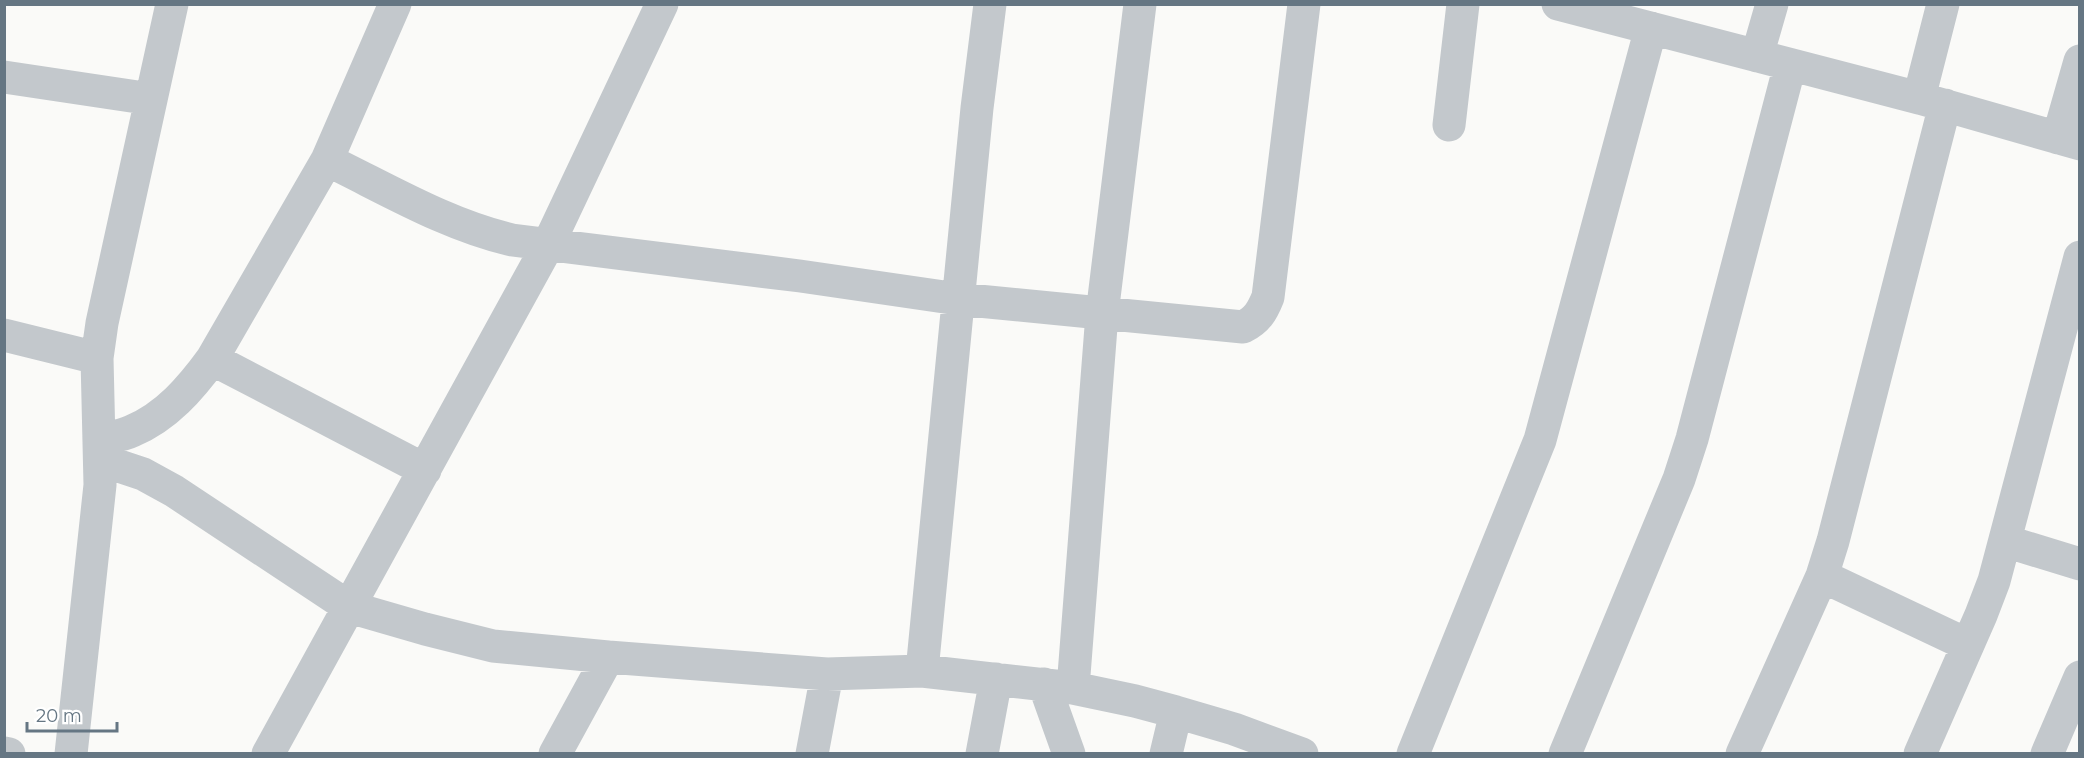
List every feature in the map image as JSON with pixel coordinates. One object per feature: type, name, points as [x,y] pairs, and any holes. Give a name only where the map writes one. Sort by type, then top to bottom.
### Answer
[{"type":"street","points":[[71,753],[100,485],[97,358],[102,322],[171,4]]},
{"type":"street","points":[[100,449],[152,421],[175,404],[212,359],[327,160],[394,4]]},
{"type":"street","points":[[268,753],[549,243],[662,4]]},
{"type":"street","points":[[922,670],[977,108],[990,4]]},
{"type":"street","points":[[1069,753],[1058,686],[1140,4]]},
{"type":"street","points":[[327,160],[453,221],[512,240],[549,243],[958,299],[1243,327],[1254,322],[1262,312],[1268,297],[1304,4]]},
{"type":"street","points":[[1449,125],[1463,4]]},
{"type":"street","points":[[1558,4],[1609,11],[1651,28],[1932,102],[2069,141],[2079,61]]},
{"type":"street","points":[[1757,56],[1772,4]]},
{"type":"street","points":[[1742,753],[1822,576],[1842,509],[1932,102],[1943,4]]},
{"type":"street","points":[[1413,753],[1540,440],[1651,28]]},
{"type":"street","points":[[1565,753],[1679,479],[1692,439],[1790,65]]},
{"type":"street","points":[[4,78],[151,99]]},
{"type":"street","points":[[1920,753],[1994,581],[2079,257]]},
{"type":"street","points":[[4,335],[97,358]]},
{"type":"street","points":[[212,359],[425,470]]},
{"type":"street","points":[[100,449],[174,491],[349,607],[425,629],[493,646],[608,657],[827,674],[922,670],[1058,686],[1135,701],[1176,712],[1302,753]]},
{"type":"street","points":[[2005,542],[2079,564]]},
{"type":"street","points":[[1822,576],[1968,645]]},
{"type":"street","points":[[555,753],[608,657]]},
{"type":"street","points":[[812,753],[827,674]]},
{"type":"street","points":[[2047,753],[2079,677]]},
{"type":"street","points":[[982,753],[996,679]]},
{"type":"street","points":[[1166,753],[1176,712]]}]
